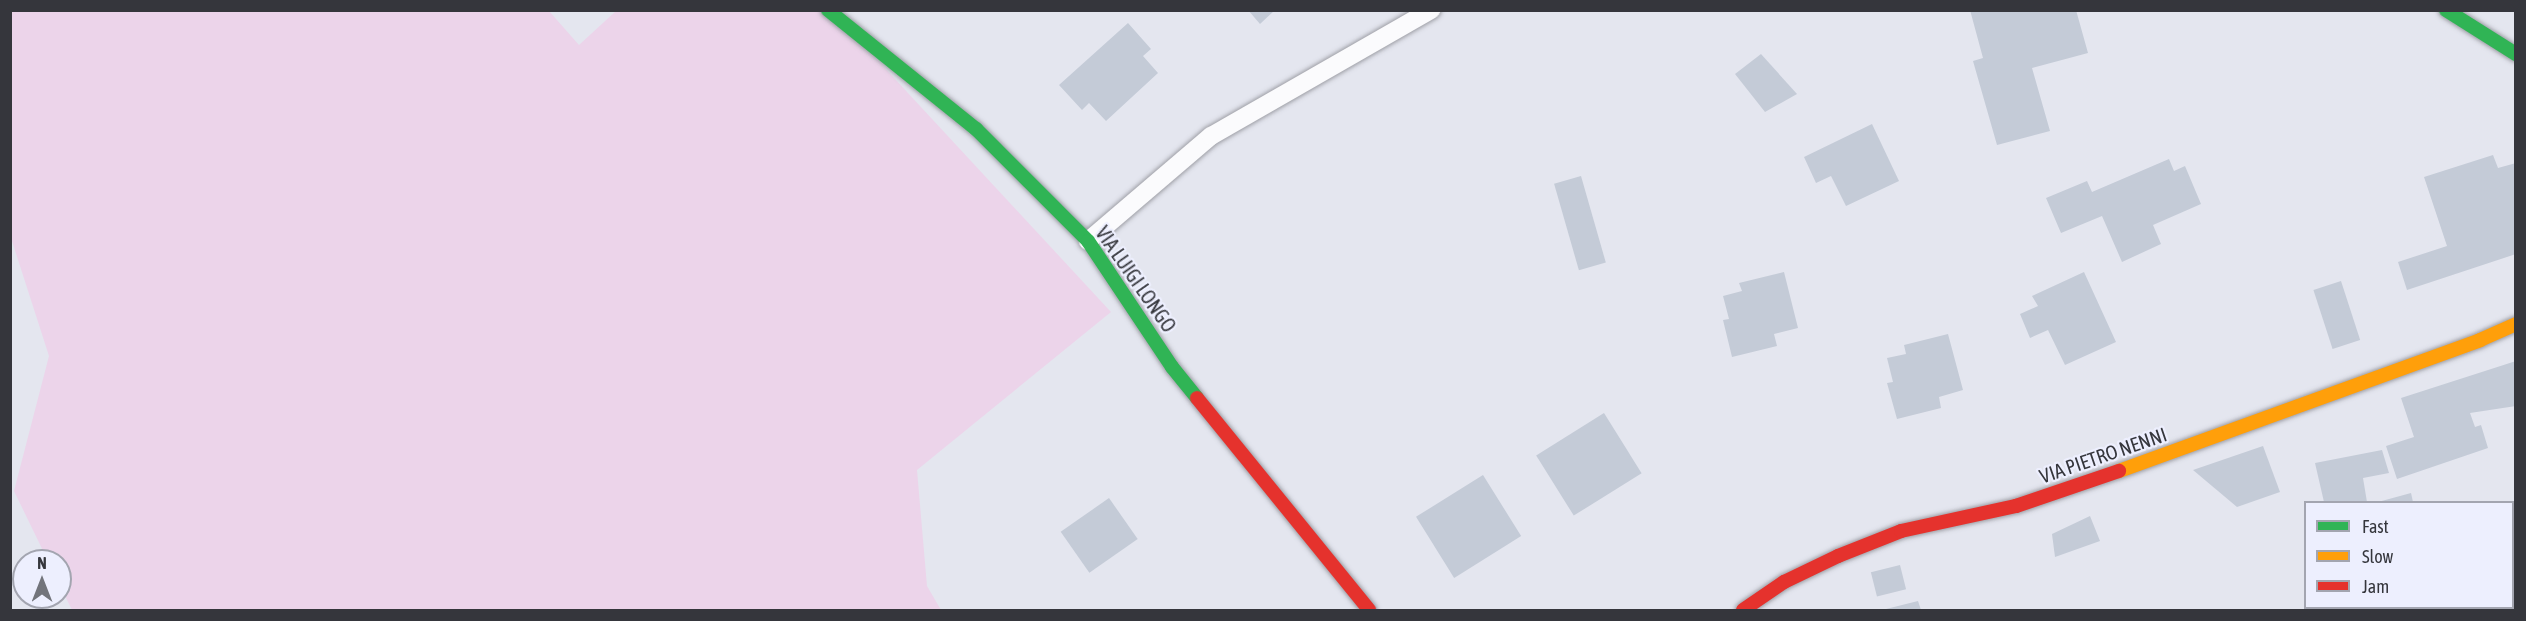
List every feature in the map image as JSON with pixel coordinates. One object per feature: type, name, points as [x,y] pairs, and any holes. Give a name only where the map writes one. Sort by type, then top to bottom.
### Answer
[{"type":"street","name":"VIA LUIGI LONGO","points":[[828,10],[976,129],[1088,241],[1172,366],[1369,610]]},
{"type":"street","points":[[2446,10],[2516,54]]},
{"type":"street","name":"VIA PIETRO NENNI","points":[[1743,610],[1784,582],[1838,556],[1901,531],[2016,506],[2067,490],[2480,340],[2516,324]]},
{"type":"lane","points":[[1088,241],[1211,136],[1431,10]]},
{"type":"shaded area","points":[[10,11],[549,11],[579,45],[616,11],[832,11],[1111,312],[917,470],[927,586],[941,610],[72,610],[72,549],[42,549],[14,491],[49,356],[11,238]]},
{"type":"building","points":[[1248,10],[1275,10],[1260,24]]},
{"type":"building","points":[[1970,10],[2076,10],[2088,53],[2032,68],[2050,131],[1997,145],[1973,61],[1983,58]]},
{"type":"building","points":[[1128,23],[1151,49],[1143,56],[1158,73],[1106,121],[1089,103],[1082,110],[1059,85]]},
{"type":"building","points":[[1761,54],[1797,94],[1765,112],[1735,74]]},
{"type":"building","points":[[1872,124],[1899,181],[1846,206],[1831,176],[1816,183],[1804,157]]},
{"type":"building","points":[[2493,155],[2498,168],[2516,163],[2516,254],[2407,290],[2398,262],[2447,246],[2424,177]]},
{"type":"building","points":[[2169,159],[2174,171],[2185,166],[2201,204],[2153,225],[2161,244],[2122,262],[2102,216],[2061,233],[2046,198],[2087,181],[2092,192]]},
{"type":"building","points":[[1581,176],[1606,263],[1579,270],[1554,184]]},
{"type":"building","points":[[1784,272],[1798,328],[1774,334],[1777,346],[1732,357],[1723,320],[1729,319],[1723,296],[1742,291],[1739,283]]},
{"type":"building","points":[[2084,272],[2116,342],[2065,365],[2048,330],[2030,338],[2020,314],[2038,306],[2032,296]]},
{"type":"building","points":[[2341,281],[2360,340],[2333,349],[2313,290]]},
{"type":"building","points":[[1948,334],[1963,390],[1939,397],[1941,408],[1897,419],[1887,383],[1893,382],[1887,358],[1906,354],[1904,345]]},
{"type":"building","points":[[2516,361],[2516,406],[2470,413],[2475,427],[2481,425],[2488,448],[2397,479],[2386,446],[2414,437],[2401,398]]},
{"type":"building","points":[[1604,413],[1642,473],[1574,516],[1536,455]]},
{"type":"building","points":[[2263,446],[2280,492],[2237,507],[2193,470]]},
{"type":"building","points":[[2382,450],[2389,473],[2363,478],[2367,501],[2324,501],[2315,463]]},
{"type":"building","points":[[1483,475],[1521,536],[1454,578],[1416,517]]},
{"type":"building","points":[[2411,493],[2413,501],[2382,501]]},
{"type":"building","points":[[1109,498],[1138,539],[1089,573],[1061,532]]},
{"type":"building","points":[[2090,516],[2100,541],[2055,557],[2052,534]]},
{"type":"building","points":[[1900,565],[1906,589],[1877,597],[1871,572]]},
{"type":"building","points":[[1918,601],[1921,610],[1882,610]]},
{"type":"traffic: fast","points":[[828,10],[976,129],[1088,241],[1172,367],[1197,398]]},
{"type":"traffic: fast","points":[[2446,10],[2516,54]]},
{"type":"traffic: slow","points":[[2119,471],[2480,340],[2516,324]]},
{"type":"traffic: jam","points":[[1197,398],[1369,610]]},
{"type":"traffic: jam","points":[[1743,610],[1784,582],[1838,556],[1901,531],[2016,506],[2119,471]]}]
